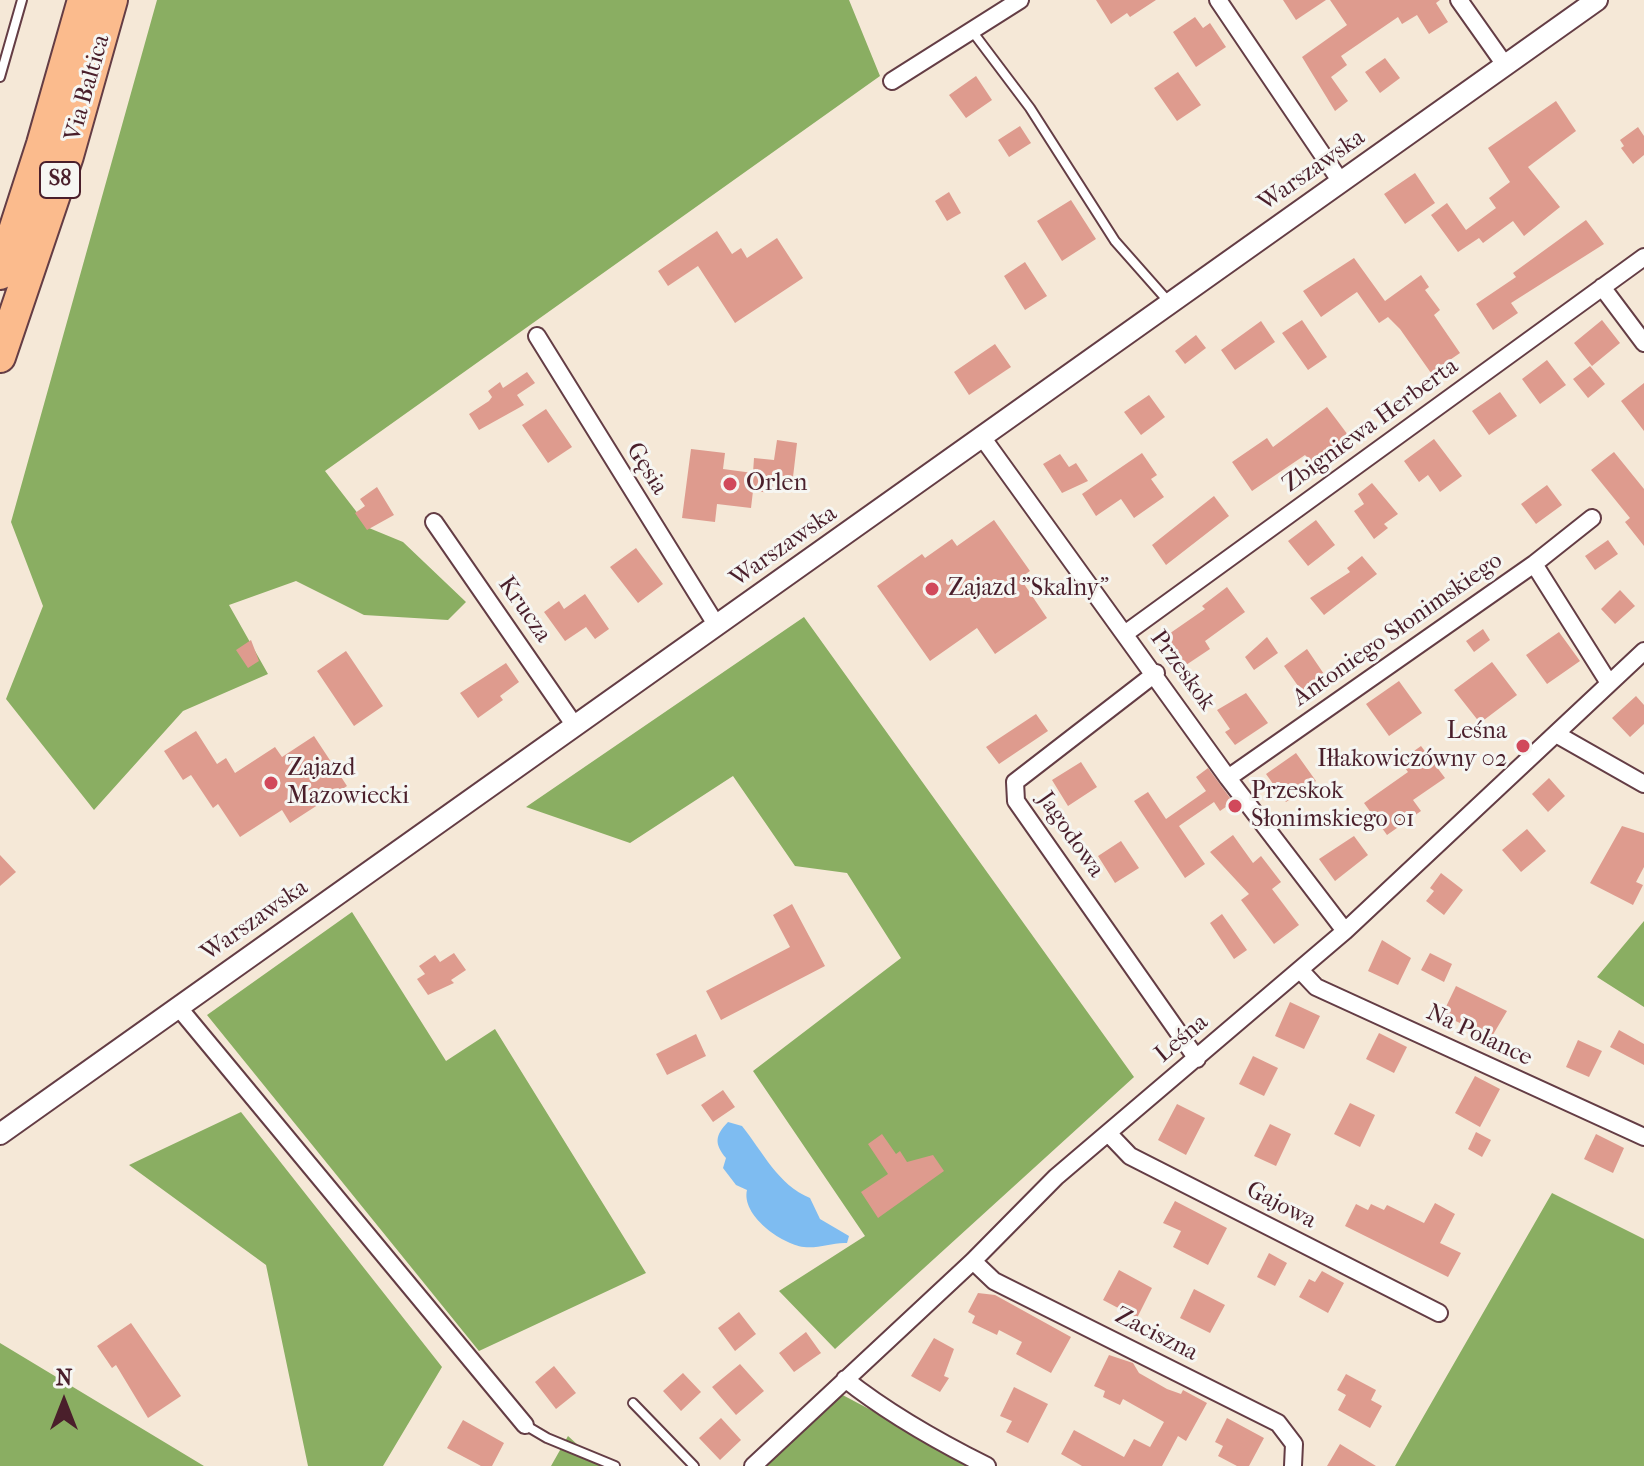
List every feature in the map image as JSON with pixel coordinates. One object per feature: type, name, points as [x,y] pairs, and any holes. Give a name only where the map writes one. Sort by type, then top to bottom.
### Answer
[{"type":"highway","name":"Via Baltica","points":[[0,274],[42,144],[83,0]]},
{"type":"highway","name":"Via Baltica","points":[[0,357],[64,170],[112,0]]},
{"type":"street","points":[[892,81],[1020,0]]},
{"type":"street","points":[[1218,0],[1341,182]]},
{"type":"street","points":[[1459,0],[1505,65]]},
{"type":"street","name":"Warszawska","points":[[0,1134],[1597,0]]},
{"type":"street","name":"Zbigniewa Herberta","points":[[1126,633],[1644,257]]},
{"type":"street","points":[[1602,287],[1644,343]]},
{"type":"street","name":"Gęsia","points":[[537,336],[717,626]]},
{"type":"street","name":"Przeskok","points":[[982,437],[1156,673],[1228,778],[1345,931]]},
{"type":"street","name":"Antoniego Słonimskiego","points":[[1228,778],[1534,564],[1592,518]]},
{"type":"street","name":"Krucza","points":[[434,522],[575,726]]},
{"type":"street","points":[[1534,564],[1609,683]]},
{"type":"street","name":"Leśna","points":[[753,1466],[973,1261],[1056,1177],[1345,931],[1644,651]]},
{"type":"street","name":"Jagodowa","points":[[1156,673],[1015,782],[1016,801],[1197,1059]]},
{"type":"street","points":[[1556,734],[1644,784]]},
{"type":"street","name":"Na Polance","points":[[1300,970],[1316,987],[1644,1137]]},
{"type":"street","points":[[179,1008],[525,1425]]},
{"type":"street","name":"Gajowa","points":[[1108,1133],[1130,1156],[1439,1313]]},
{"type":"street","name":"Zaciszna","points":[[973,1261],[994,1281],[1278,1423],[1294,1444],[1293,1466]]},
{"type":"street","points":[[845,1379],[920,1431],[987,1466]]},
{"type":"lane","points":[[0,77],[22,0]]},
{"type":"lane","points":[[972,31],[1030,108],[1115,241],[1170,303]]},
{"type":"lane","points":[[633,1403],[694,1466]]},
{"type":"lane","points":[[525,1425],[547,1438],[615,1466]]},
{"type":"green space","points":[[157,0],[849,0],[880,76],[325,471],[369,528],[403,542],[466,602],[448,620],[364,615],[296,581],[229,605],[268,674],[183,711],[94,810],[6,699],[43,606],[11,522]]},
{"type":"green space","points":[[804,617],[1134,1077],[835,1349],[779,1291],[865,1236],[753,1071],[901,958],[847,873],[795,866],[733,776],[630,843],[526,807]]},
{"type":"green space","points":[[352,912],[446,1061],[495,1029],[646,1273],[479,1351],[207,1015]]},
{"type":"green space","points":[[1644,921],[1644,1007],[1597,977]]},
{"type":"green space","points":[[241,1112],[442,1367],[383,1466],[308,1466],[266,1265],[129,1165]]},
{"type":"green space","points":[[1552,1193],[1644,1239],[1644,1466],[1395,1466]]},
{"type":"green space","points":[[0,1343],[204,1466],[0,1466]]},
{"type":"green space","points":[[835,1391],[977,1466],[753,1466]]},
{"type":"green space","points":[[568,1436],[601,1466],[551,1466]]},
{"type":"water","points":[[728,1122],[742,1126],[780,1176],[810,1198],[820,1219],[849,1236],[847,1243],[815,1247],[795,1245],[774,1234],[756,1218],[747,1200],[747,1190],[736,1185],[723,1168],[726,1158],[718,1140]]},
{"type":"building","points":[[1096,0],[1156,0],[1130,17],[1127,13],[1111,24]]},
{"type":"building","points":[[1283,0],[1326,0],[1296,20]]},
{"type":"building","points":[[1330,0],[1440,0],[1436,3],[1448,22],[1429,34],[1417,15],[1402,24],[1398,17],[1341,56],[1347,65],[1331,77],[1348,101],[1335,111],[1302,57],[1347,25]]},
{"type":"building","points":[[1195,17],[1203,28],[1210,23],[1226,47],[1196,67],[1173,32]]},
{"type":"building","points":[[1385,58],[1400,78],[1380,93],[1365,72]]},
{"type":"building","points":[[1178,72],[1201,105],[1177,121],[1154,88]]},
{"type":"building","points":[[976,76],[992,100],[966,118],[949,95]]},
{"type":"building","points":[[1556,101],[1576,131],[1528,167],[1560,207],[1524,236],[1513,221],[1483,243],[1479,238],[1458,252],[1431,215],[1447,203],[1466,230],[1496,208],[1489,198],[1510,182],[1488,148]]},
{"type":"building","points":[[1020,126],[1031,143],[1009,157],[998,140]]},
{"type":"building","points":[[1638,127],[1644,136],[1644,155],[1633,164],[1621,148],[1624,146],[1620,140]]},
{"type":"building","points":[[1415,173],[1435,203],[1405,224],[1384,194]]},
{"type":"building","points":[[949,192],[961,213],[947,221],[935,201]]},
{"type":"building","points":[[1071,200],[1096,239],[1062,261],[1037,221]]},
{"type":"building","points":[[1586,220],[1604,244],[1511,303],[1518,313],[1493,330],[1476,304],[1516,277],[1513,273]]},
{"type":"building","points":[[717,231],[732,254],[741,248],[747,258],[777,238],[803,278],[735,323],[698,266],[668,286],[658,271]]},
{"type":"building","points":[[1354,258],[1385,301],[1421,275],[1429,287],[1425,290],[1440,310],[1434,315],[1460,353],[1431,373],[1400,329],[1388,317],[1379,323],[1357,292],[1321,317],[1303,291]]},
{"type":"building","points":[[1025,262],[1047,296],[1025,310],[1004,276]]},
{"type":"building","points":[[1302,320],[1327,357],[1308,370],[1282,333]]},
{"type":"building","points":[[1602,320],[1620,343],[1592,366],[1574,343]]},
{"type":"building","points":[[1261,321],[1275,342],[1235,370],[1221,350]]},
{"type":"building","points":[[1196,335],[1206,348],[1185,364],[1175,351]]},
{"type":"building","points":[[995,344],[1011,367],[969,395],[954,372]]},
{"type":"building","points":[[1547,360],[1566,385],[1540,404],[1522,379]]},
{"type":"building","points":[[1590,366],[1605,384],[1588,398],[1573,379]]},
{"type":"building","points":[[527,372],[535,383],[517,395],[524,405],[479,430],[469,414],[489,401],[492,397],[488,391],[500,382],[503,388]]},
{"type":"building","points":[[1644,383],[1644,431],[1621,401]]},
{"type":"building","points":[[1500,392],[1517,416],[1489,435],[1472,411]]},
{"type":"building","points":[[1149,395],[1165,417],[1141,435],[1124,412]]},
{"type":"building","points":[[1327,407],[1348,435],[1311,462],[1305,455],[1252,491],[1232,462],[1267,438],[1273,447]]},
{"type":"building","points":[[546,409],[572,447],[548,463],[522,425]]},
{"type":"building","points":[[1434,439],[1462,476],[1440,492],[1428,475],[1419,482],[1404,461]]},
{"type":"building","name":"Orlen","points":[[777,440],[797,443],[793,477],[774,475],[772,493],[753,491],[751,508],[717,504],[715,522],[682,518],[691,449],[725,453],[723,469],[753,473],[754,458],[774,460]]},
{"type":"building","points":[[1614,452],[1644,489],[1644,546],[1625,522],[1630,518],[1591,470]]},
{"type":"building","points":[[1142,453],[1157,475],[1151,479],[1164,497],[1134,518],[1121,499],[1096,516],[1082,494]]},
{"type":"building","points":[[1060,454],[1069,467],[1076,463],[1088,481],[1062,493],[1043,464]]},
{"type":"building","points":[[1372,483],[1398,514],[1384,524],[1388,528],[1374,539],[1354,511],[1364,504],[1358,494]]},
{"type":"building","points":[[1547,485],[1562,505],[1536,524],[1521,504]]},
{"type":"building","points":[[377,487],[394,515],[367,530],[355,513],[365,506],[360,499]]},
{"type":"building","points":[[1214,496],[1229,516],[1166,565],[1152,545]]},
{"type":"building","name":"Zajazd \"Skalny\"","points":[[994,520],[1030,571],[1020,578],[1047,618],[995,654],[977,628],[930,661],[877,586],[922,554],[925,558],[952,539],[957,546]]},
{"type":"building","points":[[1316,520],[1335,545],[1308,566],[1288,541]]},
{"type":"building","points":[[1608,540],[1618,554],[1595,570],[1585,556]]},
{"type":"building","points":[[636,548],[663,584],[638,603],[610,567]]},
{"type":"building","points":[[1362,556],[1377,574],[1324,615],[1310,598],[1350,572],[1347,568]]},
{"type":"building","points":[[1227,587],[1245,612],[1205,641],[1210,649],[1186,665],[1166,636],[1205,609],[1202,606]]},
{"type":"building","points":[[1620,590],[1635,606],[1615,624],[1601,609]]},
{"type":"building","points":[[585,594],[609,629],[595,639],[586,627],[565,641],[544,612],[559,601],[564,609]]},
{"type":"building","points":[[1483,629],[1490,640],[1474,652],[1466,641]]},
{"type":"building","points":[[1559,632],[1580,661],[1547,684],[1526,655]]},
{"type":"building","points":[[1267,637],[1278,653],[1254,670],[1245,657]]},
{"type":"building","points":[[251,640],[259,661],[248,668],[236,650]]},
{"type":"building","points":[[1307,649],[1326,677],[1303,693],[1284,666]]},
{"type":"building","points":[[346,651],[383,706],[354,726],[317,671]]},
{"type":"building","points":[[1492,662],[1517,695],[1480,723],[1454,690]]},
{"type":"building","points":[[506,663],[519,682],[500,696],[503,700],[478,718],[460,693]]},
{"type":"building","points":[[1399,681],[1422,713],[1389,736],[1366,704]]},
{"type":"building","points":[[1246,693],[1268,723],[1235,745],[1225,732],[1230,729],[1217,710]]},
{"type":"building","points":[[1636,696],[1644,705],[1644,724],[1630,737],[1612,718]]},
{"type":"building","points":[[1036,714],[1048,731],[999,764],[986,747]]},
{"type":"building","name":"Zajazd Mazowiecki","points":[[196,731],[217,764],[226,758],[235,773],[275,747],[282,757],[314,736],[347,786],[290,823],[282,810],[240,837],[218,804],[213,808],[191,775],[183,780],[164,751]]},
{"type":"building","points":[[1421,746],[1445,778],[1413,800],[1421,811],[1387,835],[1364,803],[1408,772],[1400,761]]},
{"type":"building","points":[[1296,753],[1316,781],[1286,802],[1266,774]]},
{"type":"building","points":[[1081,762],[1097,787],[1068,806],[1052,780]]},
{"type":"building","points":[[1208,768],[1233,802],[1220,811],[1214,802],[1179,826],[1205,864],[1185,878],[1134,801],[1148,792],[1166,819],[1206,791],[1196,777]]},
{"type":"building","points":[[1549,778],[1565,796],[1548,812],[1532,794]]},
{"type":"building","points":[[1622,826],[1644,833],[1644,867],[1636,882],[1643,885],[1633,905],[1590,883]]},
{"type":"building","points":[[1527,829],[1546,851],[1521,872],[1502,850]]},
{"type":"building","points":[[1233,835],[1253,863],[1261,856],[1281,882],[1272,889],[1299,925],[1274,944],[1241,900],[1249,894],[1210,852]]},
{"type":"building","points":[[1354,836],[1368,855],[1335,881],[1319,859]]},
{"type":"building","points":[[1121,841],[1139,868],[1115,883],[1098,856]]},
{"type":"building","points":[[0,855],[16,872],[0,886]]},
{"type":"building","points":[[1441,873],[1463,890],[1444,915],[1426,901],[1434,891],[1430,888]]},
{"type":"building","points":[[792,904],[825,966],[721,1020],[706,991],[790,947],[773,915]]},
{"type":"building","points":[[1222,914],[1247,950],[1234,959],[1210,923]]},
{"type":"building","points":[[1382,940],[1411,958],[1398,985],[1368,971]]},
{"type":"building","points":[[454,953],[466,970],[451,980],[454,983],[428,995],[417,979],[425,974],[419,966],[435,955],[440,962]]},
{"type":"building","points":[[1430,953],[1452,964],[1444,982],[1421,970]]},
{"type":"building","points":[[1456,986],[1507,1011],[1491,1038],[1461,1020],[1460,1023],[1442,1015]]},
{"type":"building","points":[[1290,1002],[1320,1016],[1304,1049],[1275,1036]]},
{"type":"building","points":[[1619,1030],[1644,1044],[1644,1065],[1610,1047]]},
{"type":"building","points":[[1379,1033],[1407,1047],[1394,1073],[1366,1059]]},
{"type":"building","points":[[696,1034],[706,1056],[667,1075],[656,1054]]},
{"type":"building","points":[[1578,1040],[1602,1051],[1589,1077],[1566,1067]]},
{"type":"building","points":[[1253,1056],[1278,1068],[1264,1096],[1239,1084]]},
{"type":"building","points":[[1475,1076],[1500,1089],[1480,1127],[1455,1113]]},
{"type":"building","points":[[723,1090],[735,1107],[713,1122],[701,1105]]},
{"type":"building","points":[[1350,1103],[1375,1115],[1360,1147],[1334,1134]]},
{"type":"building","points":[[1177,1104],[1205,1118],[1186,1155],[1158,1140]]},
{"type":"building","points":[[1270,1124],[1291,1134],[1276,1166],[1254,1156]]},
{"type":"building","points":[[1476,1132],[1491,1140],[1482,1157],[1468,1149]]},
{"type":"building","points":[[882,1134],[896,1154],[900,1151],[907,1162],[933,1155],[944,1171],[878,1218],[861,1192],[888,1174],[868,1144]]},
{"type":"building","points":[[1596,1134],[1624,1148],[1613,1173],[1584,1159]]},
{"type":"building","points":[[1175,1201],[1227,1228],[1208,1265],[1173,1247],[1181,1231],[1163,1223]]},
{"type":"building","points":[[1435,1203],[1455,1214],[1440,1243],[1461,1253],[1448,1277],[1345,1226],[1356,1204],[1368,1210],[1371,1204],[1384,1210],[1387,1205],[1424,1223]]},
{"type":"building","points":[[1269,1253],[1287,1263],[1275,1286],[1257,1277]]},
{"type":"building","points":[[1119,1270],[1152,1288],[1137,1318],[1103,1300]]},
{"type":"building","points":[[1322,1271],[1344,1283],[1328,1313],[1299,1297],[1309,1279],[1315,1282]]},
{"type":"building","points":[[1194,1289],[1225,1305],[1210,1333],[1180,1318]]},
{"type":"building","points":[[978,1293],[995,1295],[1071,1337],[1051,1373],[1016,1354],[1022,1342],[999,1330],[997,1335],[972,1323],[975,1316],[968,1312]]},
{"type":"building","points":[[739,1312],[756,1334],[735,1351],[718,1328]]},
{"type":"building","points":[[131,1323],[181,1396],[148,1418],[116,1365],[112,1368],[97,1346]]},
{"type":"building","points":[[806,1332],[821,1353],[794,1372],[779,1353]]},
{"type":"building","points":[[934,1338],[954,1349],[944,1376],[949,1378],[940,1392],[911,1376]]},
{"type":"building","points":[[1109,1355],[1133,1363],[1139,1373],[1167,1389],[1181,1394],[1183,1390],[1207,1403],[1186,1441],[1178,1436],[1162,1466],[1082,1466],[1061,1454],[1074,1430],[1124,1457],[1134,1439],[1150,1447],[1164,1422],[1123,1399],[1120,1405],[1103,1397],[1105,1391],[1094,1386]]},
{"type":"building","points":[[740,1364],[764,1391],[736,1415],[712,1387]]},
{"type":"building","points":[[554,1366],[576,1393],[556,1409],[535,1382]]},
{"type":"building","points":[[683,1373],[701,1392],[681,1411],[663,1391]]},
{"type":"building","points":[[1346,1374],[1376,1390],[1371,1400],[1382,1406],[1370,1428],[1338,1410],[1346,1395],[1337,1390]]},
{"type":"building","points":[[1014,1387],[1048,1404],[1028,1443],[1006,1432],[1012,1421],[1000,1416]]},
{"type":"building","points":[[721,1418],[741,1440],[720,1460],[699,1438]]},
{"type":"building","points":[[1227,1418],[1264,1438],[1249,1466],[1237,1466],[1218,1456],[1223,1446],[1215,1442]]},
{"type":"building","points":[[463,1420],[504,1443],[492,1466],[481,1466],[447,1448]]},
{"type":"building","points":[[1340,1444],[1376,1466],[1327,1466]]},
{"type":"place","name":"Orlen","points":[[730,484]]},
{"type":"place","name":"Zajazd \"Skalny\"","points":[[932,589]]},
{"type":"place","name":"Leśna Iłłakowiczówny 02","points":[[1523,746]]},
{"type":"place","name":"Zajazd Mazowiecki","points":[[271,783]]},
{"type":"place","name":"Przeskok Słonimskiego 01","points":[[1235,806]]}]
